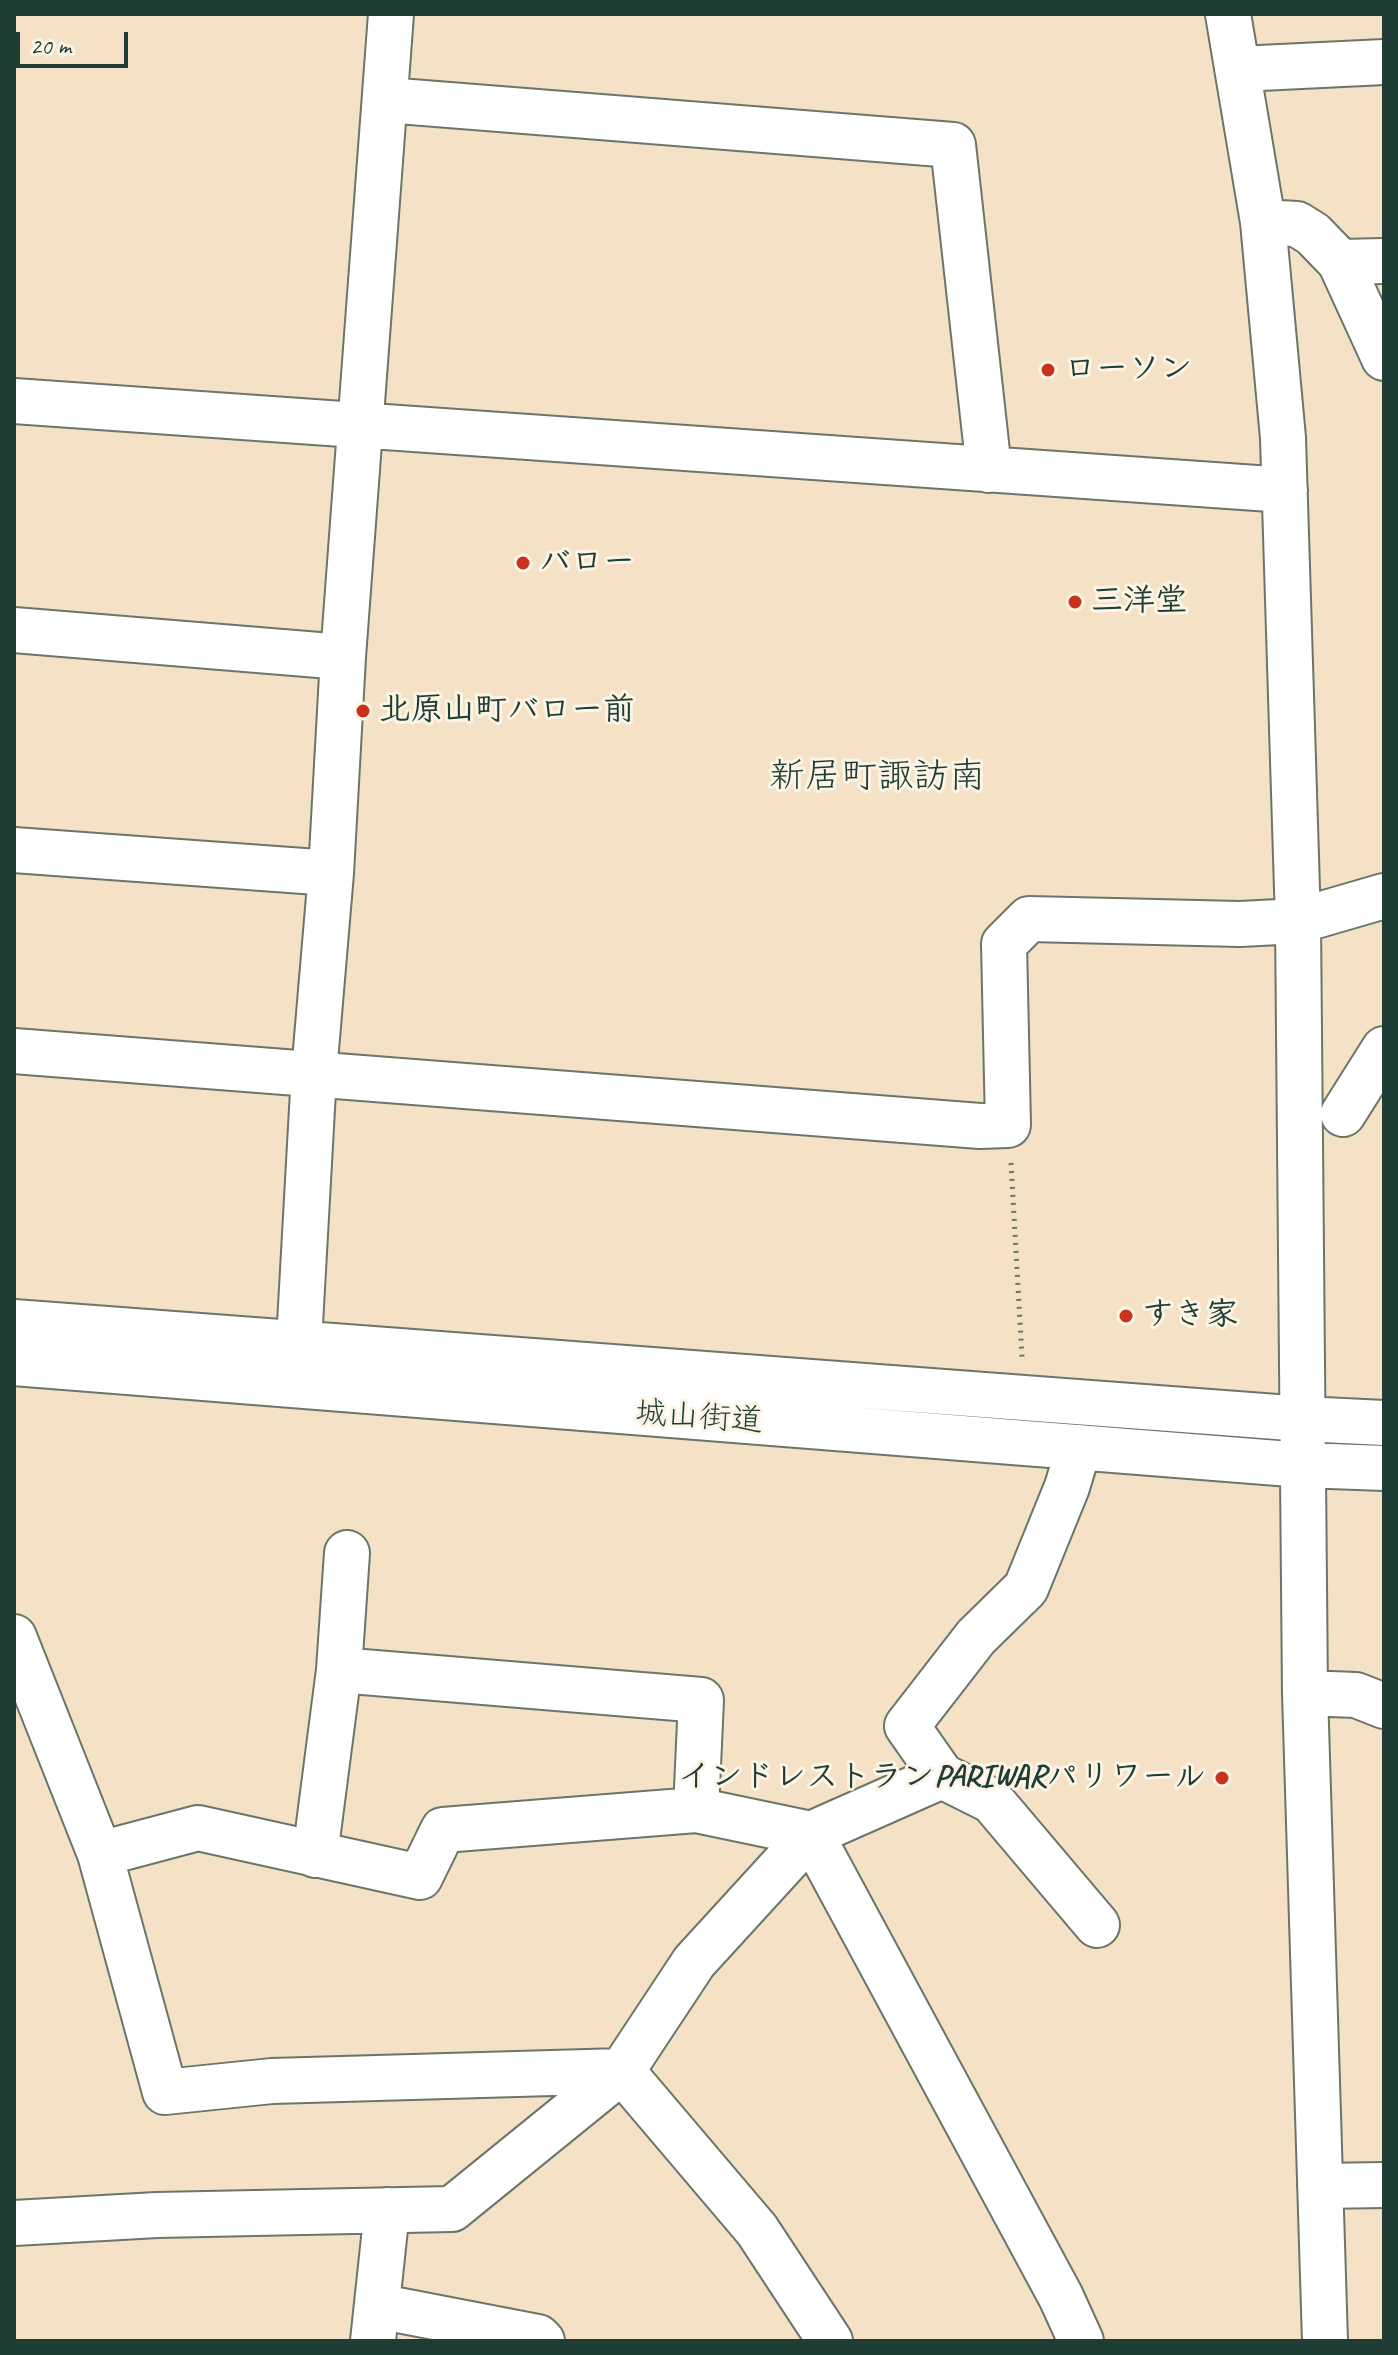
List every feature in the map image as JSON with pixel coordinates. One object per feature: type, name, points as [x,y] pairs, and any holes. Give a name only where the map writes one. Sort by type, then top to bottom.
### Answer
[{"type":"street","points":[[299,1342],[314,1073],[331,873],[343,657],[391,14]]},
{"type":"street","points":[[1228,14],[1263,222],[1282,423],[1285,490],[1298,921],[1305,1693],[1325,2341]]},
{"type":"street","points":[[1239,69],[1384,62]]},
{"type":"street","points":[[386,100],[953,145],[989,470]]},
{"type":"street","points":[[1263,222],[1297,224],[1313,234],[1340,262],[1384,358]]},
{"type":"street","points":[[1340,262],[1384,261]]},
{"type":"street","points":[[14,401],[1285,490]]},
{"type":"street","points":[[14,630],[343,657]]},
{"type":"street","points":[[14,850],[331,873]]},
{"type":"street","points":[[14,1051],[949,1124],[1008,1125],[1004,944],[1029,919],[1240,924],[1298,921],[1384,896]]},
{"type":"street","points":[[1343,1114],[1384,1049]]},
{"type":"street","name":"城山街道","points":[[14,1322],[1384,1423]]},
{"type":"street","name":"城山街道","points":[[14,1363],[1303,1465],[1384,1468]]},
{"type":"street","points":[[1079,1447],[1067,1487],[1026,1588],[976,1637],[907,1726],[942,1776],[992,1801],[1097,1925]]},
{"type":"street","points":[[315,1855],[339,1670],[347,1553]]},
{"type":"street","points":[[14,1637],[100,1854],[165,2092],[272,2081],[622,2071]]},
{"type":"street","points":[[339,1670],[701,1700],[696,1810]]},
{"type":"street","points":[[1305,1693],[1356,1695],[1384,1706]]},
{"type":"street","points":[[14,2223],[157,2215],[452,2209],[622,2071],[694,1962],[811,1834],[942,1776]]},
{"type":"street","points":[[100,1854],[198,1828],[420,1877],[443,1830],[696,1810],[811,1834],[1061,2297],[1081,2341]]},
{"type":"street","points":[[622,2071],[757,2230],[816,2335]]},
{"type":"street","points":[[1320,2186],[1384,2185]]},
{"type":"street","points":[[387,2210],[375,2323],[538,2337],[542,2341]]},
{"type":"path","points":[[1008,1125],[1024,1398]]},
{"type":"place","name":"ローソン","points":[[1048,370]]},
{"type":"place","name":"バロー","points":[[523,563]]},
{"type":"place","name":"三洋堂","points":[[1075,602]]},
{"type":"place","name":"北原山町バロー前","points":[[363,711]]},
{"type":"place","name":"すき家","points":[[1126,1316]]},
{"type":"place","name":"インドレストランPARIWARパリワール","points":[[1222,1778]]},
{"type":"district","name":"新居町諏訪南","points":[[877,778]]}]
